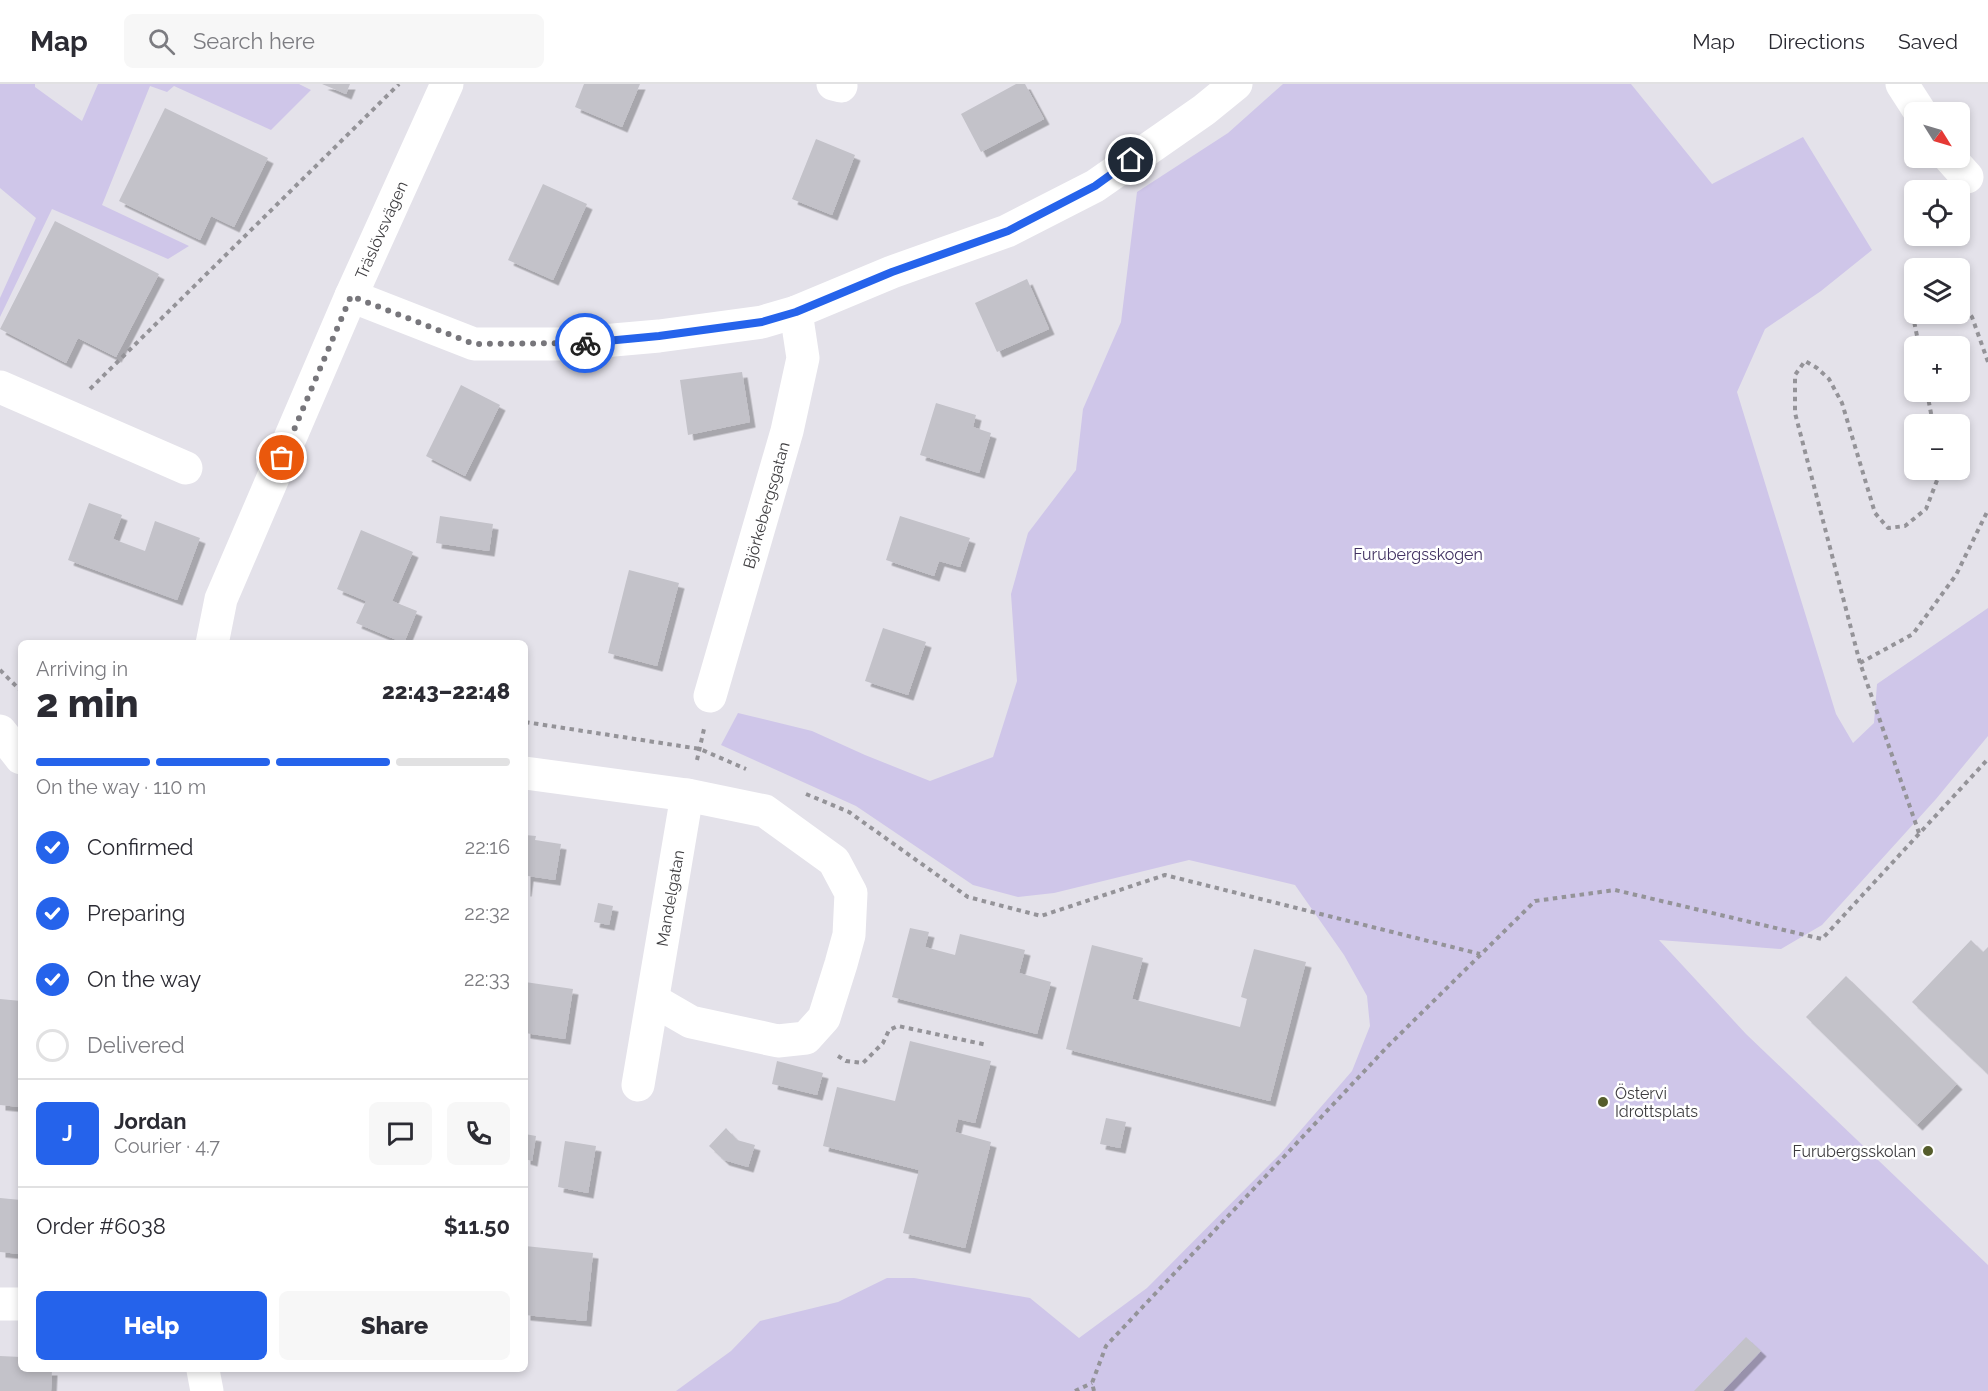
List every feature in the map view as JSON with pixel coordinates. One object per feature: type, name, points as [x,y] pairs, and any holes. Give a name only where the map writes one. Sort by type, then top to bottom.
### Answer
[{"type":"street","name":"Träslövsvägen","points":[[213,640],[221,599],[351,296],[447,84]]},
{"type":"street","points":[[351,296],[474,344],[568,344],[648,337],[762,322],[796,312],[892,272],[1008,231],[1095,186],[1204,110],[1236,84]]},
{"type":"street","points":[[1902,84],[1914,102]]},
{"type":"street","name":"Björkebergsgatan","points":[[710,696],[788,431],[803,358],[796,312]]},
{"type":"street","points":[[0,387],[186,468]]},
{"type":"street","points":[[0,731],[18,754]]},
{"type":"street","points":[[528,773],[687,795],[765,812],[834,861],[851,893],[849,935],[824,1018],[806,1038],[778,1041],[691,1022],[653,1000]]},
{"type":"street","name":"Mandelgatan","points":[[638,1085],[687,795]]},
{"type":"street","points":[[0,1304],[18,1304]]},
{"type":"street","points":[[203,1372],[207,1391]]},
{"type":"path","points":[[64,415],[399,84]]},
{"type":"path","points":[[1970,315],[1988,362]]},
{"type":"path","points":[[1919,833],[1860,663],[1795,413],[1796,375],[1805,361],[1829,379],[1842,403],[1875,513],[1888,528],[1905,526],[1926,509],[1937,480]]},
{"type":"path","points":[[1860,663],[1913,634],[1956,575],[1988,510]]},
{"type":"path","points":[[0,670],[18,688]]},
{"type":"path","points":[[687,795],[700,749],[710,696]]},
{"type":"path","points":[[528,722],[700,749],[753,772]]},
{"type":"path","points":[[1094,1391],[1092,1383],[1106,1346],[1388,1046],[1535,901],[1615,890],[1822,939],[1988,759]]},
{"type":"path","points":[[795,790],[849,812],[968,897],[1041,916],[1165,875],[1481,954]]},
{"type":"path","points":[[806,1038],[846,1061],[863,1063],[883,1043],[889,1030],[898,1026],[987,1045]]},
{"type":"path","points":[[1075,1391],[1092,1383]]},
{"type":"green space","points":[[0,84],[35,84],[35,87],[82,121],[98,84],[299,84],[311,90],[271,130],[174,86],[167,92],[150,86],[102,205],[189,246],[168,259],[52,209],[0,317],[0,298],[36,218],[0,188]]},
{"type":"green space","name":"Furubergsskogen","points":[[1283,84],[1631,84],[1712,184],[1803,137],[1872,250],[1821,291],[1765,329],[1737,392],[1836,714],[1853,743],[1874,723],[1877,684],[1988,608],[1988,736],[1936,799],[1822,925],[1781,949],[1659,940],[1746,1034],[1988,1265],[1988,1391],[676,1391],[731,1351],[760,1321],[838,1302],[887,1278],[914,1278],[1030,1298],[1079,1338],[1147,1288],[1281,1153],[1352,1071],[1370,1026],[1367,996],[1344,955],[1295,885],[1189,860],[1054,893],[1018,897],[973,885],[856,806],[721,745],[738,713],[812,731],[930,781],[993,757],[1017,681],[1011,594],[1028,533],[1076,470],[1083,409],[1121,322],[1137,192],[1228,133]]},
{"type":"building","points":[[322,84],[350,84],[346,94]]},
{"type":"building","points":[[584,84],[640,84],[622,127],[575,107]]},
{"type":"building","points":[[1016,84],[1025,84],[1044,119],[981,152],[961,114]]},
{"type":"building","points":[[165,108],[268,158],[234,227],[211,216],[200,240],[119,201]]},
{"type":"building","points":[[816,139],[855,155],[832,215],[792,199]]},
{"type":"building","points":[[543,184],[587,204],[553,280],[508,260]]},
{"type":"building","points":[[55,221],[159,274],[116,357],[78,338],[66,363],[0,329]]},
{"type":"building","points":[[1027,279],[1049,329],[997,352],[975,303]]},
{"type":"building","points":[[742,372],[750,422],[688,435],[680,380]]},
{"type":"building","points":[[461,385],[500,405],[465,476],[426,456]]},
{"type":"building","points":[[936,403],[976,415],[973,427],[991,433],[979,473],[920,455]]},
{"type":"building","points":[[89,503],[122,515],[113,539],[145,551],[155,521],[200,538],[177,600],[68,560]]},
{"type":"building","points":[[440,516],[493,524],[489,551],[436,543]]},
{"type":"building","points":[[900,516],[970,538],[960,567],[939,561],[934,576],[886,560]]},
{"type":"building","points":[[361,530],[413,552],[392,601],[417,611],[405,640],[397,640],[356,623],[366,601],[337,589]]},
{"type":"building","points":[[629,570],[679,583],[657,666],[608,653]]},
{"type":"building","points":[[883,628],[926,642],[908,695],[865,681]]},
{"type":"building","points":[[528,835],[536,836],[535,840],[561,844],[555,880],[528,876]]},
{"type":"building","points":[[598,903],[613,906],[609,925],[594,922]]},
{"type":"building","points":[[910,928],[929,932],[925,947],[955,955],[960,934],[1025,950],[1019,973],[1051,982],[1037,1034],[892,997]]},
{"type":"building","points":[[1971,940],[1983,952],[1988,947],[1988,1074],[1912,1002]]},
{"type":"building","points":[[1092,945],[1143,958],[1132,999],[1240,1027],[1247,999],[1241,997],[1254,949],[1306,962],[1270,1101],[1066,1049]]},
{"type":"building","points":[[1846,976],[1957,1084],[1917,1125],[1806,1017]]},
{"type":"building","points":[[528,982],[573,989],[565,1039],[528,1033]]},
{"type":"building","points":[[0,999],[18,1001],[18,1107],[0,1105]]},
{"type":"building","points":[[910,1041],[991,1061],[975,1123],[958,1119],[955,1132],[991,1142],[965,1248],[903,1233],[919,1170],[823,1146],[837,1087],[895,1101]]},
{"type":"building","points":[[777,1061],[823,1073],[817,1095],[772,1084]]},
{"type":"building","points":[[1106,1118],[1126,1122],[1120,1148],[1100,1144]]},
{"type":"building","points":[[726,1128],[737,1140],[755,1145],[748,1167],[724,1160],[709,1146]]},
{"type":"building","points":[[528,1135],[536,1136],[532,1161],[528,1160]]},
{"type":"building","points":[[565,1141],[596,1146],[588,1193],[558,1187]]},
{"type":"building","points":[[0,1198],[18,1200],[18,1254],[0,1252]]},
{"type":"building","points":[[528,1246],[593,1253],[586,1321],[528,1315]]},
{"type":"building","points":[[1746,1337],[1761,1351],[1723,1391],[1694,1391]]},
{"type":"building","points":[[0,1356],[18,1357],[18,1372],[52,1372],[51,1391],[0,1391]]},
{"type":"way so far","points":[[282,458],[351,296],[474,344],[585,343]]},
{"type":"place","name":"Östervi Idrottsplats","points":[[1603,1102]]},
{"type":"place","name":"Furubergsskolan","points":[[1928,1151]]},
{"type":"route","points":[[585,343],[762,322],[796,312],[892,272],[1008,231],[1095,186],[1131,160]]}]
